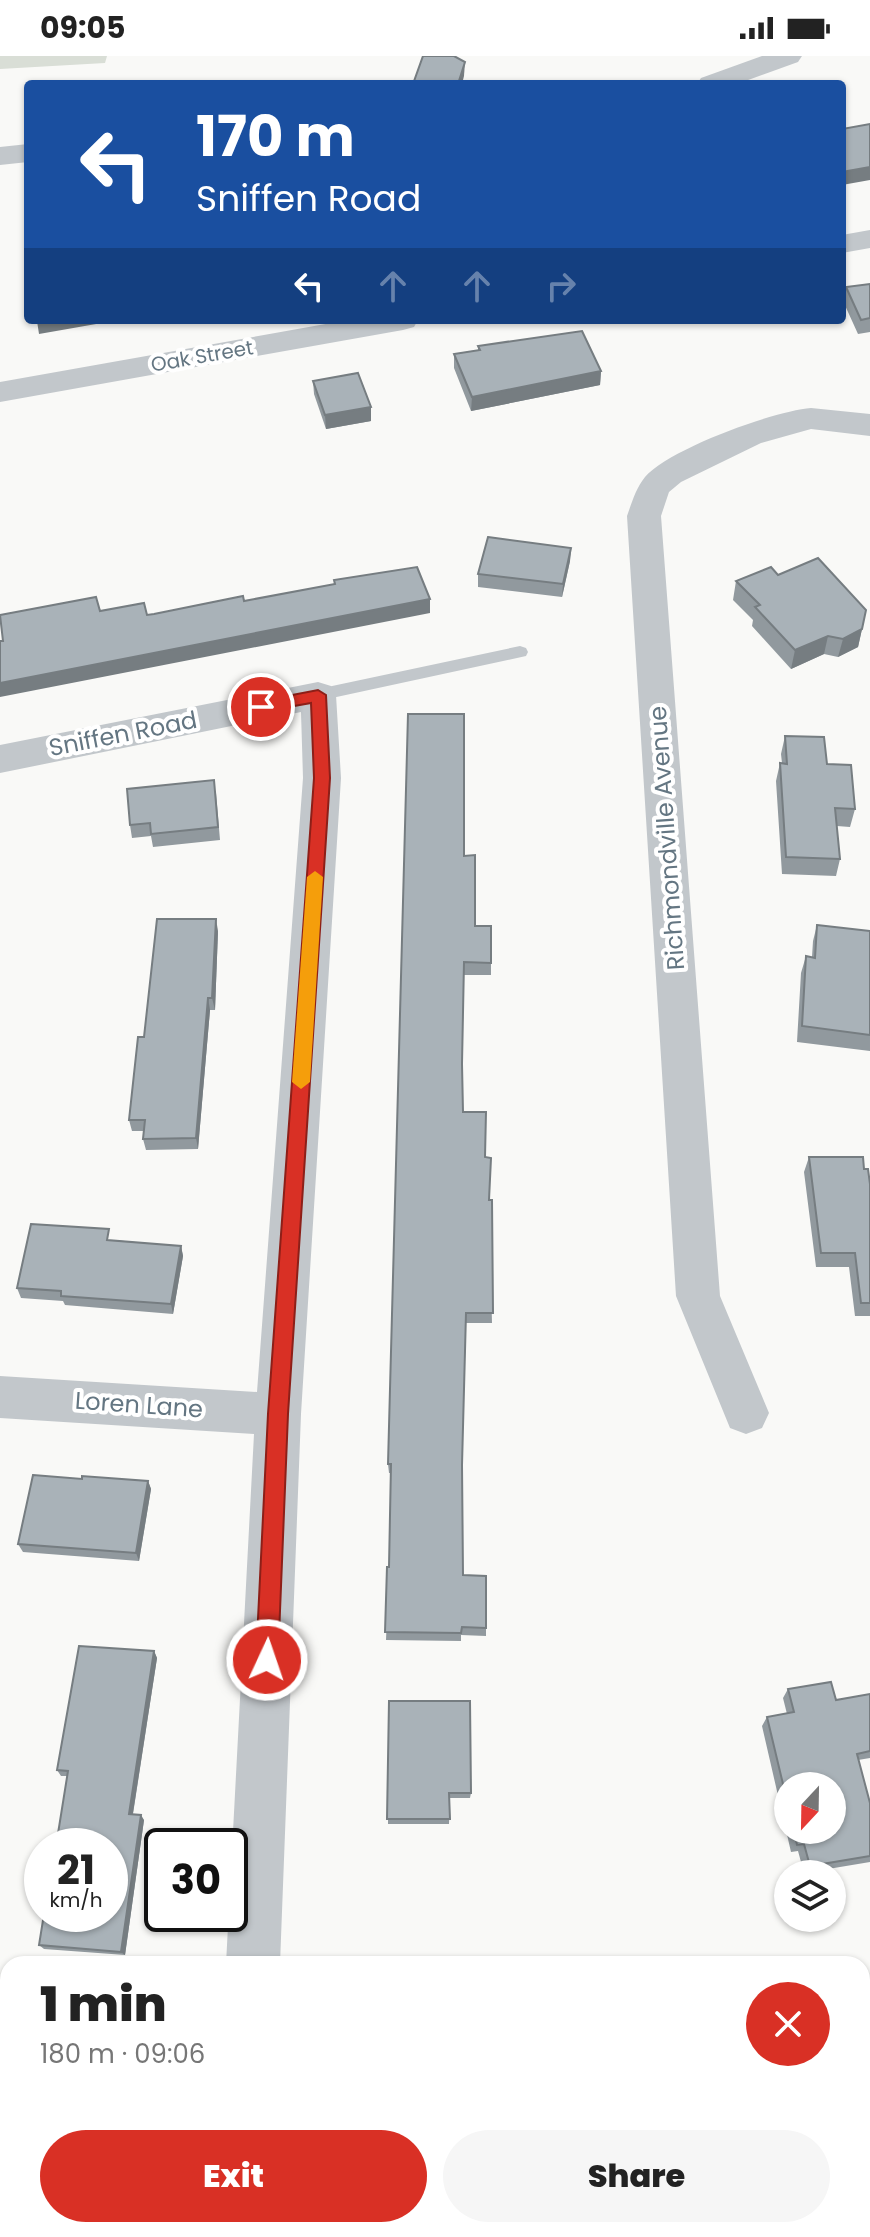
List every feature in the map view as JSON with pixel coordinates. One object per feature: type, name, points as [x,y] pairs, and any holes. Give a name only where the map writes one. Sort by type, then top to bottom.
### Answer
[{"type":"street","points":[[722,80],[788,56]]},
{"type":"street","points":[[0,156],[24,153]]},
{"type":"street","points":[[846,243],[870,239]]},
{"type":"street","name":"Oak Street","points":[[0,392],[381,324]]},
{"type":"street","name":"Richmondville Avenue","points":[[746,1413],[698,1296],[644,516],[659,481],[676,470],[785,423],[831,418],[870,425]]},
{"type":"street","points":[[253,1956],[278,1414],[322,778],[318,695]]},
{"type":"street","name":"Sniffen Road","points":[[0,759],[318,695]]},
{"type":"street","name":"Loren Lane","points":[[0,1397],[278,1414]]},
{"type":"lane","points":[[318,695],[520,652]]},
{"type":"shaded area","points":[[0,56],[107,56],[105,63],[0,69]]},
{"type":"building","points":[[423,56],[454,56],[465,62],[459,80],[414,80]]},
{"type":"building","points":[[870,124],[870,167],[846,171],[846,128]]},
{"type":"building","points":[[870,284],[870,318],[861,320],[846,287]]},
{"type":"building","points":[[582,331],[601,371],[472,397],[454,354],[480,350],[478,346]]},
{"type":"building","points":[[358,373],[371,407],[325,415],[313,381]]},
{"type":"building","points":[[488,537],[571,548],[563,584],[478,574]]},
{"type":"building","points":[[818,558],[866,610],[862,629],[843,639],[828,636],[795,650],[755,607],[760,605],[736,581],[771,567],[778,575]]},
{"type":"building","points":[[417,567],[430,599],[0,683],[0,641],[3,641],[0,615],[96,597],[100,611],[144,603],[147,615],[243,596],[244,601],[335,584],[334,580]]},
{"type":"building","points":[[408,714],[464,714],[464,856],[475,855],[475,926],[491,926],[491,963],[464,962],[463,1112],[486,1112],[485,1157],[491,1158],[489,1200],[492,1200],[493,1313],[466,1313],[463,1575],[486,1576],[486,1628],[462,1627],[461,1633],[385,1632]]},
{"type":"building","points":[[785,736],[824,737],[827,764],[851,765],[855,809],[835,808],[840,859],[786,857],[780,763],[787,764]]},
{"type":"building","points":[[214,780],[218,827],[151,834],[150,823],[130,825],[127,789]]},
{"type":"building","points":[[157,919],[216,919],[212,998],[208,998],[196,1138],[143,1139],[145,1120],[129,1120],[138,1037],[144,1037]]},
{"type":"building","points":[[817,925],[870,931],[870,1035],[802,1026],[806,956],[815,958]]},
{"type":"building","points":[[809,1157],[863,1157],[870,1184],[870,1303],[861,1303],[855,1253],[821,1253]]},
{"type":"building","points":[[31,1224],[109,1229],[107,1240],[181,1246],[171,1304],[61,1296],[61,1291],[17,1288]]},
{"type":"building","points":[[33,1475],[148,1481],[136,1553],[18,1544]]},
{"type":"building","points":[[79,1646],[154,1651],[129,1814],[141,1815],[128,1904],[128,1828],[59,1828],[68,1771],[57,1770]]},
{"type":"building","points":[[831,1682],[836,1700],[870,1694],[870,1751],[857,1754],[870,1803],[870,1856],[846,1860],[808,1860],[804,1844],[846,1844],[846,1772],[780,1772],[767,1717],[794,1712],[788,1689]]},
{"type":"building","points":[[389,1701],[470,1701],[471,1793],[449,1793],[450,1819],[387,1819]]},
{"type":"building","points":[[41,1932],[124,1932],[121,1952],[39,1945]]},
{"type":"slow traffic","points":[[301,1082],[315,877]]},
{"type":"route","points":[[261,707],[318,695],[322,778],[278,1414],[267,1660]]}]
